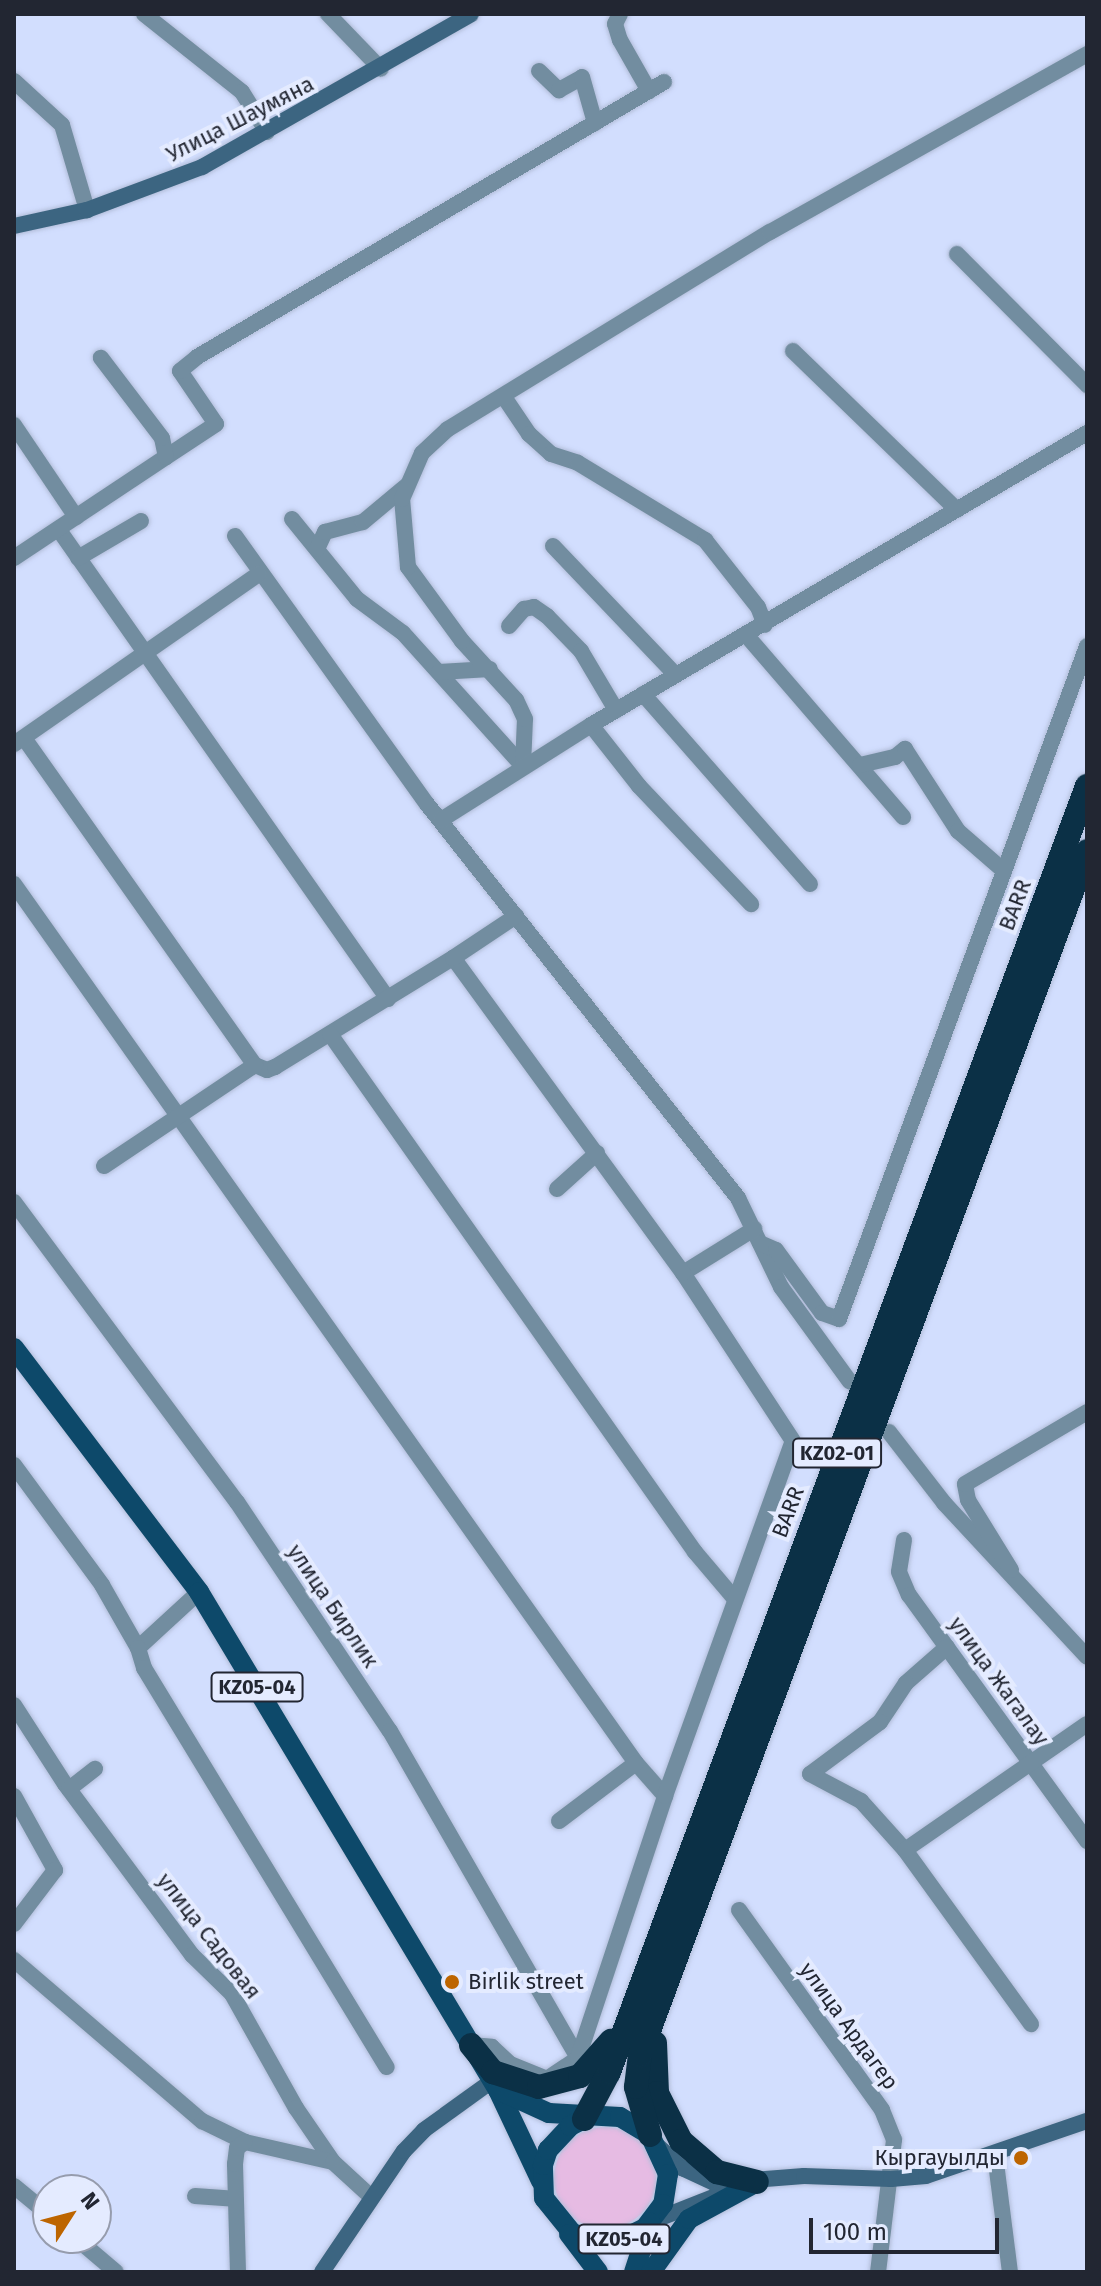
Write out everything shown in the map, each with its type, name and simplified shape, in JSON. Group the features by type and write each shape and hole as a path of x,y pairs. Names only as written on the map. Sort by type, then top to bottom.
{"highway":[{"name":"BARR","path":"584,2119 609,2072 624,2023 1087,786"},
{"name":"KZ02-01","path":"654,2140 638,2101 637,2065 1087,851"},
{"path":"662,1998 653,2074 671,2127 707,2166 757,2182"},
{"path":"471,2045 506,2080 550,2087 593,2065 624,2023"}],"main road":[{"name":"KZ05-04","path":"14,1348 199,1592 499,2093 541,2181 544,2198 598,2272"},
{"path":"499,2093 541,2111 584,2119 620,2117 654,2140"},
{"path":"541,2181 553,2143 584,2119"},
{"name":"KZ05-04","path":"634,2272 650,2223 667,2190 654,2140"},
{"path":"651,2272 689,2219 757,2182"},
{"name":"KZ05-04","path":"561,2225 603,2242 632,2236 650,2223"}],"street":[{"path":"144,14 242,92 267,132"},
{"path":"328,14 381,69"},
{"name":"Улица Шаумяна","path":"14,226 87,210 202,167 381,69 471,14"},
{"path":"14,558 216,424 180,371 197,357 657,87 620,40 615,24 620,14"},
{"path":"521,764 525,719 506,685 408,567 401,528 406,486 422,453 448,429 770,232 1087,54"},
{"path":"539,71 559,90 582,77 595,123"},
{"path":"14,81 62,125 87,210"},
{"path":"957,254 1087,385"},
{"path":"793,351 957,510"},
{"path":"101,358 162,438 166,457"},
{"path":"504,397 529,434 551,454 578,463 705,540 758,607 765,625"},
{"path":"14,425 76,517"},
{"path":"441,820 521,764 747,636 1087,433"},
{"path":"317,549 325,532 363,522 406,486"},
{"path":"292,519 357,599 403,633 521,764"},
{"path":"78,558 141,521"},
{"path":"59,530 143,655 388,999"},
{"path":"235,536 259,574 441,820 690,1134 757,1236 781,1287 850,1382"},
{"path":"553,546 676,675"},
{"path":"259,574 19,741 255,1065 267,1070 388,999 516,916"},
{"path":"509,626 524,609 534,607 547,616 581,651 616,710"},
{"path":"747,636 903,817"},
{"path":"757,1236 776,1250 822,1313 839,1319 1087,646"},
{"path":"439,672 490,669"},
{"path":"643,694 810,884"},
{"path":"591,725 639,786 751,904"},
{"path":"860,765 895,757 905,749 958,831 1004,871"},
{"path":"14,884 636,1763 665,1796"},
{"path":"453,958 683,1273 793,1441 665,1796 578,2058 547,2079 510,2064 492,2047 471,2045"},
{"path":"330,1034 695,1552 734,1598"},
{"path":"104,1166 255,1065"},
{"path":"557,1189 597,1153"},
{"name":"улица Бирлик","path":"14,1202 237,1502 382,1718 450,1827 578,2058"},
{"path":"683,1273 757,1236"},
{"path":"1011,1575 1010,1564 968,1500 965,1484 1087,1412"},
{"path":"889,1432 944,1503 1087,1657"},
{"path":"14,1465 102,1585 138,1648 144,1668 387,2067"},
{"name":"улица Жагалау","path":"904,1540 899,1572 947,1647 1087,1841"},
{"path":"138,1648 199,1592"},
{"path":"947,1647 906,1683 880,1722 810,1774 861,1801 905,1850 1031,2024"},
{"name":"улица Садовая","path":"14,1705 69,1789 192,1955 232,1994 296,2108 333,2162 369,2195"},
{"path":"905,1850 1087,1724"},
{"path":"559,1821 636,1763"},
{"path":"69,1789 95,1769"},
{"path":"14,1796 55,1870 14,1924"},
{"name":"улица Ардагер","path":"739,1910 882,2110 894,2140 878,2272"},
{"path":"14,1960 202,2121 245,2142 333,2162"},
{"path":"322,2272 369,2195 424,2130 499,2093"},
{"path":"650,2223 676,2207 757,2182 804,2176 891,2179 926,2176 995,2155 1087,2121"},
{"path":"654,2140 703,2179 757,2182"},
{"path":"238,2272 234,2199 237,2148 245,2142"},
{"path":"995,2155 1010,2272"},
{"path":"14,2186 32,2201"},
{"path":"195,2196 234,2199"},
{"path":"95,2254 116,2272"}],"shaded area":[{"path":"605,2127 625,2131 641,2142 652,2158 656,2178 652,2198 641,2214 625,2225 605,2229 585,2225 569,2214 558,2198 554,2178 558,2158 569,2142 585,2131"}],"place":[{"name":"Birlik street","path":"452,1982"},
{"name":"Кыргауылды","path":"1021,2158"}]}
